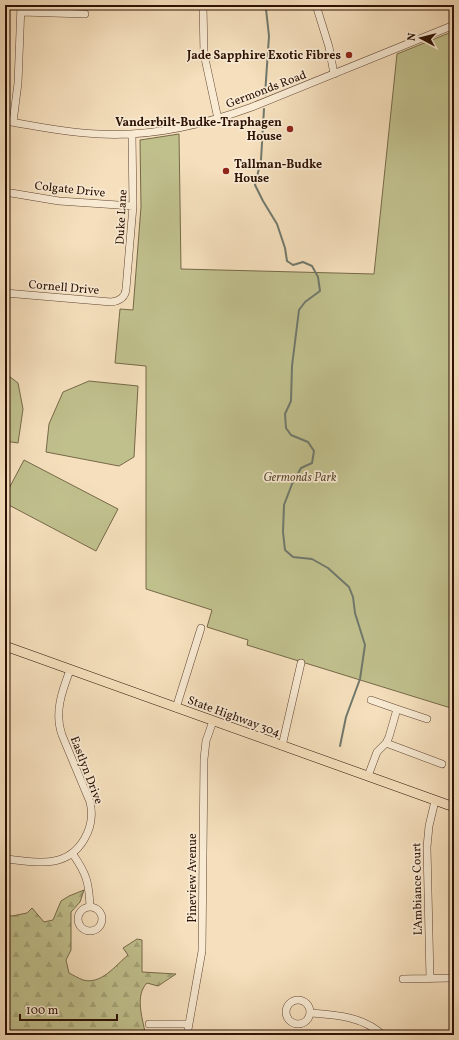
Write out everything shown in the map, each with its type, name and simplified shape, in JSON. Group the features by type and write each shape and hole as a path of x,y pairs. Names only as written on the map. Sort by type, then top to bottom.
{"main road":[{"name":"State Highway 304","path":"5,646 454,807"}],"street":[{"path":"203,5 203,48 218,119"},
{"path":"316,5 329,47 334,74"},
{"path":"13,122 18,83 21,9 86,14"},
{"name":"Germonds Road","path":"5,121 83,133 106,134 132,134 182,127 218,119 252,108 454,25"},
{"name":"Duke Lane","path":"121,298 125,295 126,289 133,206 132,134"},
{"name":"Colgate Drive","path":"5,192 59,201 133,206"},
{"name":"Cornell Drive","path":"5,293 111,302 121,298"},
{"path":"176,708 201,628"},
{"path":"282,746 301,663"},
{"name":"Eastlyn Drive","path":"5,859 52,861 61,859 72,853 82,843 88,834 92,813 88,796 58,723 60,703 70,670"},
{"path":"371,700 427,719"},
{"path":"368,776 377,752 386,743 397,709"},
{"name":"Pineview Avenue","path":"187,1035 202,958 204,759 206,742 213,721"},
{"path":"386,743 442,764"},
{"name":"L'Ambiance Court","path":"430,978 428,836 430,817 435,801"},
{"path":"72,853 82,867 86,876 90,907"},
{"path":"403,979 450,978"},
{"path":"310,1013 355,1018 371,1026 383,1035"},
{"path":"149,1024 189,1024"}],"green space":[{"name":"Germonds Park","path":"454,31 454,709 247,645 248,640 207,627 212,610 146,589 146,366 115,363 120,309 133,310 141,207 140,140 179,134 181,269 374,274 397,54"},
{"path":"5,373 18,383 23,409 18,443 5,441"},
{"path":"89,381 138,386 134,457 119,466 46,452 49,424 63,392"},
{"path":"24,460 118,509 96,551 5,503 5,496"},
{"path":"84,890 80,902 71,912 71,950 66,960 69,973 83,980 96,980 107,974 128,955 123,948 137,939 142,940 142,972 176,974 158,986 147,983 143,988 140,1006 145,1032 173,1032 173,1035 5,1035 5,915 12,916 27,913 32,908 44,922 53,920 61,901"}],"waterway":[{"path":"265,95 269,36 266,9 267,5"},
{"path":"264,109 261,160 255,185 277,224 285,248 287,261 293,265 303,262 312,266 318,277 320,291 305,302 299,310 292,366 291,401 285,414 286,428 291,435 308,442 314,451 312,463 301,468 292,484 284,505 283,532 285,550 293,557 312,559 328,568 349,587 365,645 360,679 346,717 340,746"}],"place":[{"name":"Jade Sapphire Exotic Fibres","path":"349,55"},
{"name":"Vanderbilt-Budke-Traphagen House","path":"290,129"},
{"name":"Tallman-Budke House","path":"226,171"}]}
